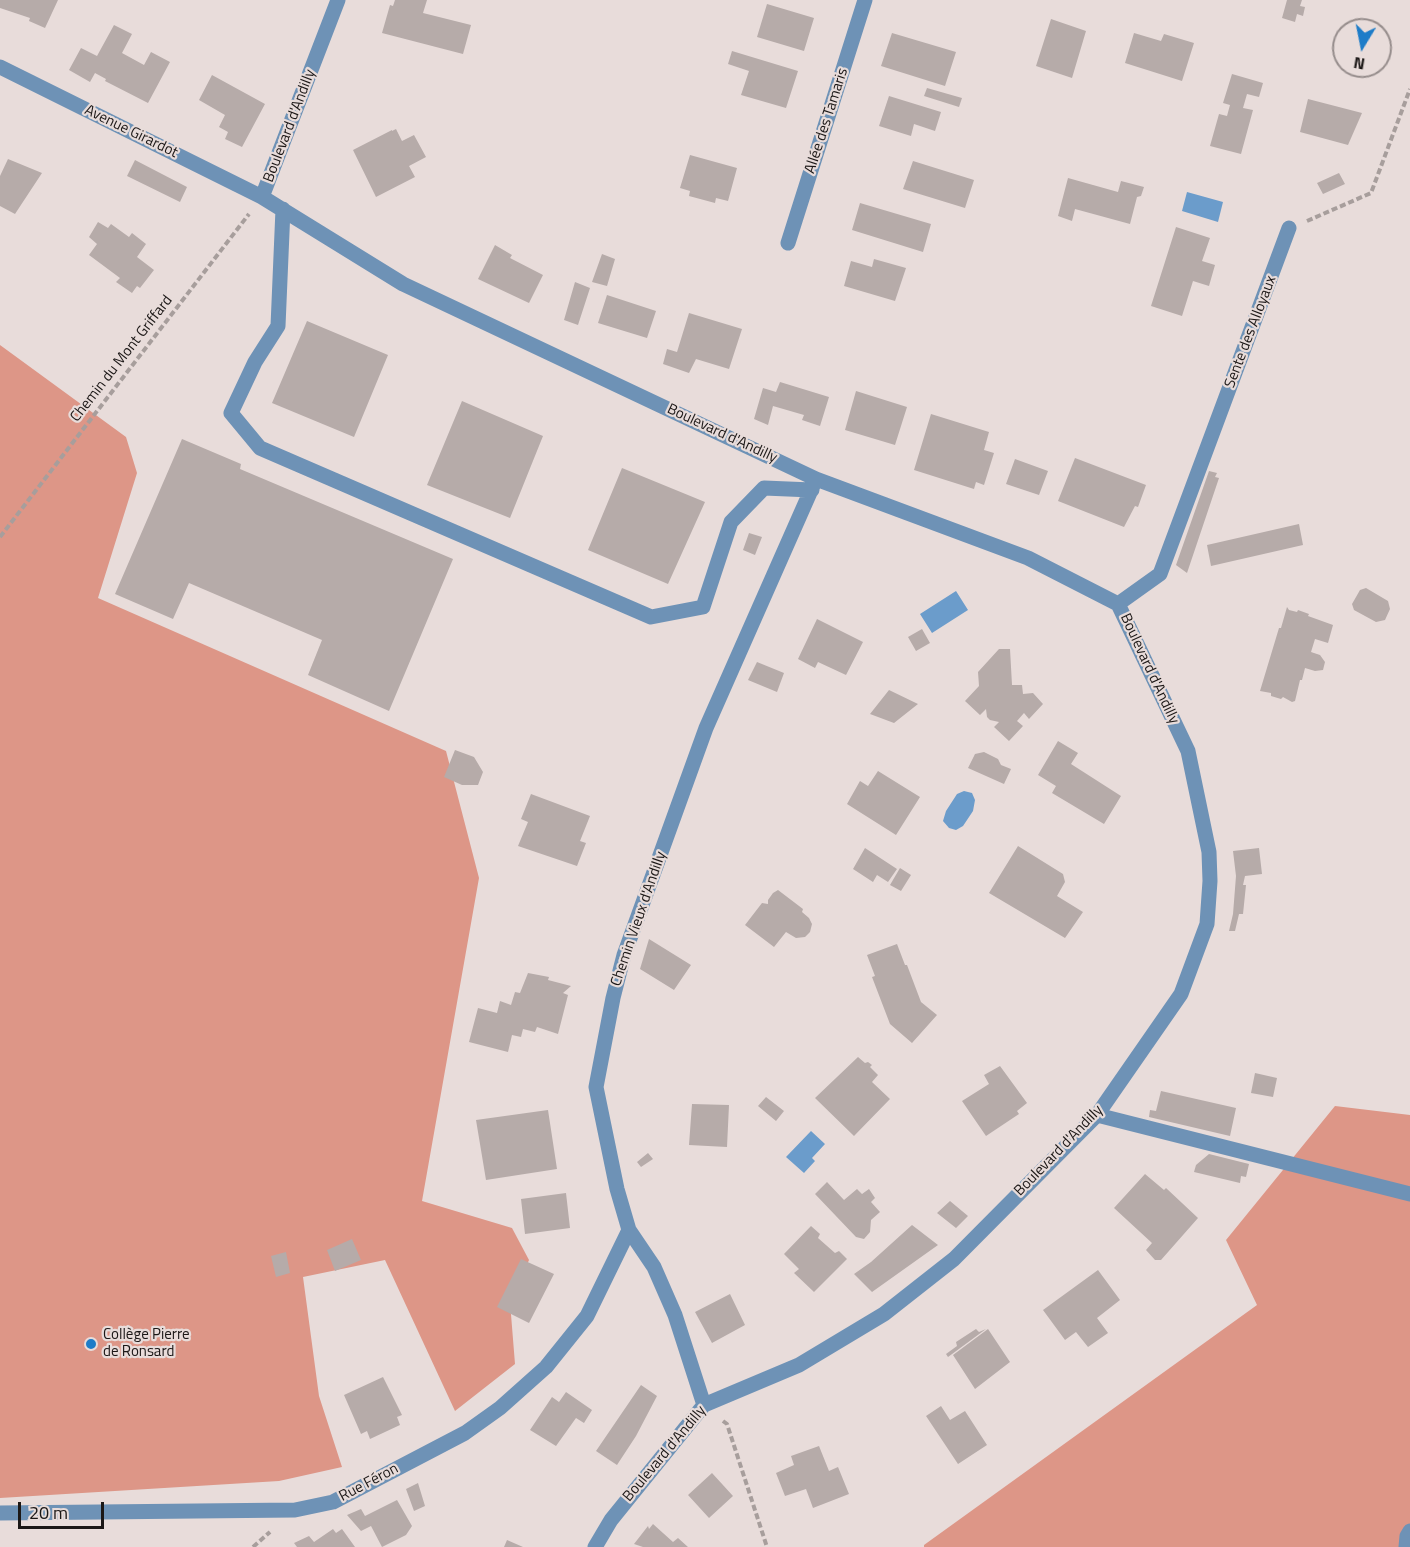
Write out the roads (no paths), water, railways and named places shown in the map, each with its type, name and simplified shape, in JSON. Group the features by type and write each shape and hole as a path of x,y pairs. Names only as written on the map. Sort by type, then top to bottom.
{"street":[{"name":"Boulevard d'Andilly","path":"338,0 262,196 403,284 814,484 1028,558 1118,604 1188,751 1207,837 1210,881 1207,924 1181,994 1097,1115 954,1259 884,1314 799,1365 704,1405 610,1520 595,1547"},
{"name":"Allée des Tamaris","path":"788,243 865,0"},
{"name":"Avenue Girardot","path":"0,67 262,196"},
{"path":"282,209 278,326 255,362 231,413 260,447 651,617 703,607 731,522 764,488 814,484"},
{"name":"Sente des Alloyaux","path":"1118,604 1160,574 1289,228"},
{"name":"Chemin Vieux d'Andilly","path":"704,1405 675,1315 654,1267 629,1230 617,1189 596,1086 624,954 706,728 814,484"},
{"path":"1097,1115 1410,1194"},
{"name":"Rue Féron","path":"0,1513 295,1509 333,1502 465,1433 500,1408 546,1367 587,1316 629,1230"},
{"path":"1406,1547 1410,1531"}],"water":[{"path":"1187,192 1223,202 1218,222 1182,211"},
{"path":"956,591 968,610 932,633 920,614"},
{"path":"964,791 972,793 975,800 973,811 963,826 956,830 949,828 943,821 946,811 957,794"},
{"path":"811,1131 825,1144 812,1158 815,1161 804,1173 786,1157"}],"place":[{"name":"Collège Pierre de Ronsard","path":"91,1344"}]}
